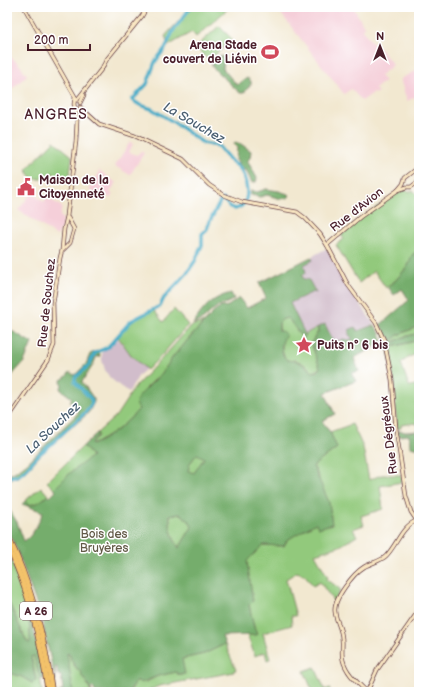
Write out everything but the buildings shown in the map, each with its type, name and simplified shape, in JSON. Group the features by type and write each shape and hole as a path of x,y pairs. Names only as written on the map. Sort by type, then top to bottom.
{"highway":[{"name":"A 26","path":"7,534 24,572 38,617 47,658 52,692"},
{"name":"A 26","path":"7,544 20,575 33,616 42,654 48,692"}],"main road":[{"path":"24,7 77,105"},
{"path":"70,224 65,225 76,134 77,105 86,90 142,16 147,7"},
{"name":"Rue Dégréaux","path":"77,105 99,124 135,136 180,157 187,162 209,185 228,197 246,203 299,214 313,226 327,245 344,279 379,328 385,342 392,380 396,429 406,496 411,512 418,522"},
{"name":"Rue d'Avion","path":"398,190 405,178 419,167"},
{"name":"Rue d'Avion","path":"327,245 360,217 398,190 411,187 419,181"},
{"path":"403,183 407,187"},
{"path":"63,243 68,245 71,242 74,229 67,216"},
{"name":"Rue de Souchez","path":"7,423 53,349 54,340 52,311 65,225"},
{"name":"Rue de Souchez","path":"62,250 68,245"},
{"name":"Rue de Souchez","path":"7,420 22,398"},
{"path":"418,522 412,523 401,534 387,555 364,567 353,578 336,604 335,612 342,637 342,656 345,666 367,692 377,670 419,610"}],"shaded area":[{"path":"283,7 353,7 364,26 363,30 375,47 379,47 393,65 380,76 385,81 375,89 378,92 375,94 373,93 362,101 351,89 344,94 278,10"},
{"path":"7,50 11,54 10,56 18,63 27,75 7,94"},
{"path":"419,69 419,95 407,101 400,79"},
{"path":"130,142 133,144 129,152 137,155 141,151 144,153 130,175 115,166"},
{"path":"99,170 116,183 110,192 113,195 111,199 105,194 102,198 89,190 98,175"},
{"path":"32,193 44,202 47,197 62,207 60,216 63,219 61,229 57,236 18,210"},
{"path":"327,248 347,286 374,324 358,331 353,339 343,339 335,343 325,324 305,334 290,303 313,292 315,293 303,279 304,265 313,260 311,257"},
{"path":"118,339 146,369 139,375 129,392 110,378 105,370 102,360 102,352"}],"green space":[{"path":"184,7 230,7 196,37 192,32 168,46 165,36 188,11"},
{"path":"219,26 232,39 209,61 196,47"},
{"path":"221,56 224,58 223,69 237,85 247,78 251,81 251,84 244,93 240,93 212,67 212,61"},
{"path":"54,141 72,156 69,183 64,182 53,173 42,179 33,179 27,171 27,169"},
{"path":"235,142 251,151 248,162 257,178 256,182 252,183 246,170 243,170 236,160 237,147 234,145"},
{"path":"266,189 279,191 290,196 281,199 267,195 260,197 251,195 251,190 257,192"},
{"path":"403,189 414,191 419,196 419,250 412,255 408,266 396,280 386,288 374,271 359,283 336,245 344,239 341,235 365,215"},
{"path":"419,250 419,326 398,335 387,345 382,327 379,326 409,300 402,289 394,295 388,287 408,266 412,255"},
{"name":"Bois des Bruyères","path":"311,257 313,260 304,265 306,273 302,276 304,279 309,280 316,293 313,292 290,303 305,334 305,337 303,339 288,318 283,319 279,323 279,331 282,331 286,335 282,346 282,352 285,358 291,361 299,362 313,372 320,368 311,343 318,332 318,327 325,324 335,343 343,339 353,339 349,335 349,330 355,327 358,331 375,326 381,336 382,343 354,358 359,371 351,373 356,381 325,393 335,414 322,421 330,432 337,448 313,466 329,502 332,524 318,528 316,523 287,540 284,546 263,545 247,561 253,601 249,605 257,635 222,636 225,644 204,654 182,659 185,674 177,674 176,672 158,676 141,683 135,681 134,686 127,692 95,692 93,687 91,692 89,686 81,675 82,673 67,653 73,692 59,692 63,690 61,676 58,675 57,667 55,667 56,681 41,617 17,550 7,530 7,506 17,522 24,541 33,532 43,512 22,504 25,501 29,505 35,504 40,502 48,495 50,497 56,491 54,489 71,472 92,456 83,446 97,433 98,435 91,443 92,445 117,430 129,420 139,409 136,404 138,397 162,373 175,354 213,313 221,307 228,306 239,298 247,308 266,298 259,283","holes":["197,454 204,458 194,473 188,471 190,463","181,514 190,522 192,527 179,548 174,540 170,524 170,515"]},
{"path":"231,293 234,299 217,307 204,318 193,324 209,304 224,295"},
{"path":"174,309 188,325 147,370 131,355 118,337 129,324 154,310 163,322"},
{"path":"288,318 303,338 305,337 305,334 318,327 318,332 311,343 320,368 313,372 300,362 295,360 289,361 284,357 279,323 283,319"},
{"path":"204,322 175,354 162,373 147,387 139,409 135,414 115,432 94,444 91,444 98,436 97,433 116,416 135,387 191,326"},
{"path":"419,326 419,333 393,342 392,347 419,340 419,353 409,357 401,363 409,386 419,384 419,424 401,425 401,428 397,429 394,382 387,345 398,335"},
{"path":"7,328 32,343 24,362 7,381"},
{"path":"419,333 419,340 392,347 391,344 401,338"},
{"path":"99,350 100,356 96,357 92,367 82,382 94,399 89,412 43,452 26,471 16,478 12,478 7,481 7,476 26,464 78,413 73,402 70,401 72,398 60,389 62,386 61,380 70,372 74,375 76,374 86,364 90,354"},
{"path":"352,424 363,447 369,480 381,475 401,475 402,482 380,486 383,509 361,516 364,525 353,529 357,536 340,546 315,554 328,577 327,579 341,590 334,602 320,582 313,586 305,575 297,572 286,579 296,616 291,616 292,625 263,633 270,659 267,660 265,652 255,656 247,635 257,634 251,617 246,561 263,545 284,546 287,540 316,522 319,477 313,466 337,448 330,432"},
{"path":"398,431 419,431 419,449 410,447 409,435 398,436"},
{"path":"83,446 93,456 54,489 47,482"},
{"path":"197,454 204,458 194,474 188,471 190,463"},
{"path":"41,487 48,495 40,502 29,505 25,501"},
{"path":"181,514 190,522 192,527 179,548 174,540 170,524 170,515"},
{"path":"7,549 30,611 28,612 31,643 27,642 9,603 7,610 7,562 10,564 7,556"},
{"path":"9,603 27,642 30,643 28,611 30,611 44,679 40,679 34,656 31,657 36,680 32,683 22,677 7,672 7,610"},
{"path":"225,644 236,670 233,671 234,672 159,686 146,692 127,692 132,689 135,681 146,682 158,676 176,672 177,674 184,674 181,659 204,654"},
{"path":"66,653 70,655 74,665 82,673 91,692 73,692"},
{"path":"34,656 40,676 42,692 7,692 7,672 22,677 32,683 36,678 31,657"},
{"path":"315,667 325,690 329,688 331,692 313,692 304,671"}],"waterway":[{"name":"La Souchez","path":"7,478 18,476 26,470 40,454 89,408 92,403 91,399 75,382 75,378 89,365 95,353 108,347 131,321 160,306 164,298 187,273 195,261 202,245 202,234 207,229 221,200 223,199 230,207 235,209 245,202 247,190 244,176 237,165 229,159 218,146 203,143 152,109 140,105 132,100 147,84 155,62 166,47 173,31 191,7"}],"place":[{"name":"Arena Stade couvert de Liévin","path":"270,52"},
{"name":"Maison de la Citoyenneté","path":"26,187"},
{"name":"Puits n° 6 bis","path":"304,345"}],"district":[{"name":"ANGRES","path":"56,114"}]}
